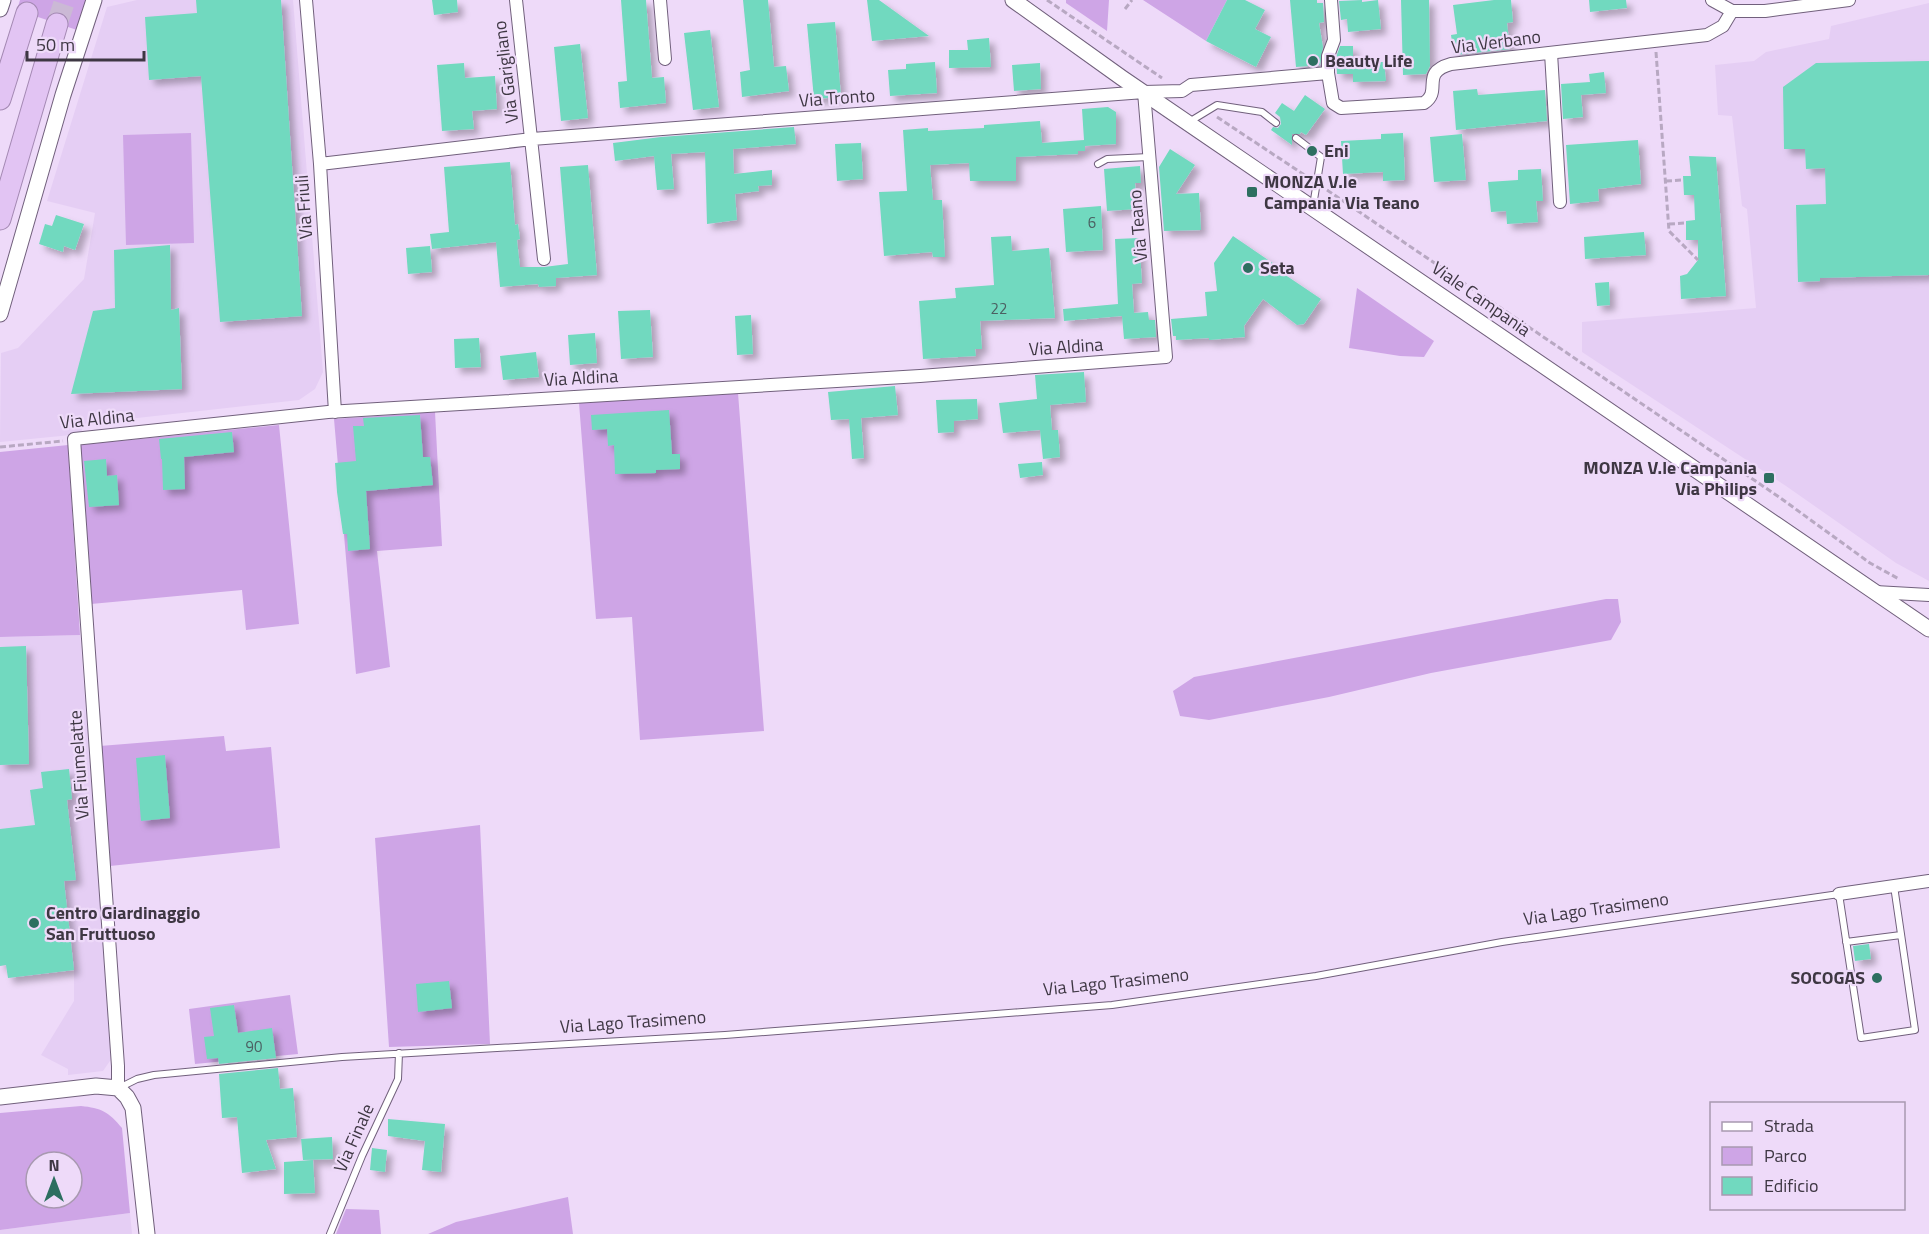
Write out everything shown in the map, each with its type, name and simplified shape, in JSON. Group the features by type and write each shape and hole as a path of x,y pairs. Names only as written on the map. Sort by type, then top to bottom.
{"highway":[{"path":"0,99 27,13"},
{"path":"0,219 57,24"}],"street":[{"path":"0,9 3,0"},
{"path":"0,314 63,95 94,0"},
{"name":"Via Friuli","path":"306,0 320,164 335,412"},
{"name":"Via Garigliano","path":"516,0 532,139"},
{"path":"660,0 666,59"},
{"name":"Viale Campania","path":"1013,0 1144,93 1929,629"},
{"path":"1144,93 1182,92 1191,85 1328,73 1328,56 1334,39 1331,0"},
{"path":"1712,0 1732,11 1765,11 1849,0"},
{"name":"Via Verbano","path":"1328,73 1333,103 1341,108 1424,103 1431,96 1435,72 1451,64 1707,35 1723,26 1732,11"},
{"path":"1551,53 1560,202"},
{"name":"Via Tronto","path":"320,164 532,139 1144,93"},
{"name":"Via Teano","path":"1144,93 1166,357"},
{"path":"532,139 544,259"},
{"name":"Via Aldina","path":"74,440 335,412 920,376 1166,357"},
{"name":"Via Fiumelatte","path":"74,440 118,1088"},
{"path":"1875,592 1928,595"},
{"name":"Via Lago Trasimeno","path":"1839,894 1929,881"},
{"path":"0,1097 96,1086 118,1088 133,1108 147,1234"}],"lane":[{"path":"1189,122 1217,105 1262,112 1276,123"},
{"path":"1296,138 1322,157 1313,207"},
{"path":"1098,164 1107,159 1150,157"},
{"path":"1839,894 1861,1038 1915,1030 1894,886"},
{"name":"Via Lago Trasimeno","path":"118,1088 137,1079 300,1060 725,1035 1112,1005 1316,976 1502,942 1839,894"},
{"path":"1846,942 1901,935"},
{"name":"Via Finale","path":"330,1234 353,1177 398,1079 399,1053"}],"path":[{"path":"1047,0 1182,92"},
{"path":"1125,9 1132,0"},
{"path":"1657,68 1669,231 1698,260"},
{"path":"1208,111 1318,183 1779,497 1870,562 1928,595"},
{"path":"1666,181 1683,180"},
{"path":"1669,224 1686,223"},
{"name":"Via Aldina","path":"0,447 74,440"}],"shaded area":[{"path":"137,0 293,0 323,372 315,389 299,400 83,424 81,434 0,442 1,353 18,348 84,279 95,213 47,201 107,7"},
{"path":"1929,3 1929,581 1896,563 1786,486 1582,352 1582,322 1756,308 1747,209 1742,206 1732,116 1718,115 1715,65 1754,61 1766,52 1829,39 1831,26"},
{"path":"80,635 112,1058 103,1071 68,1075 68,1069 41,1055 74,1001 74,970 8,978 7,965 0,966 0,637"},
{"path":"130,1213 132,1234 0,1234 0,1230"}],"green space":[{"path":"20,0 88,0 77,30 17,10"},
{"path":"1066,0 1109,0 1107,31 1066,3"},
{"path":"1143,0 1227,0 1206,41"},
{"path":"191,133 194,243 126,245 123,135"},
{"path":"1357,288 1434,341 1424,357 1400,356 1349,348"},
{"path":"738,393 764,731 640,740 632,617 596,619 579,403"},
{"path":"435,412 442,546 377,551 390,667 356,674 334,419"},
{"path":"279,425 299,624 246,630 242,590 91,604 79,445"},
{"path":"68,445 80,635 0,637 0,452"},
{"path":"1606,599 1618,599 1621,622 1611,640 1431,673 1329,697 1209,720 1180,716 1173,691 1194,677"},
{"path":"224,736 226,751 271,747 280,848 110,866 100,746"},
{"path":"480,825 490,1044 389,1047 375,838"},
{"path":"290,995 298,1054 195,1064 189,1009"},
{"path":"81,1106 94,1108 113,1118 122,1128 130,1213 0,1230 0,1113"},
{"path":"568,1197 573,1234 428,1234 456,1222"},
{"path":"346,1209 379,1210 381,1234 336,1234"}],"building":[{"path":"196,0 281,0 302,316 220,322 201,76 149,80 145,17 197,13"},
{"path":"432,0 457,0 458,12 434,15"},
{"path":"621,0 646,0 652,78 664,77 666,103 620,108 618,82 627,81"},
{"path":"743,0 768,0 774,67 786,66 789,91 742,97 740,72 750,70"},
{"path":"867,0 879,0 929,36 872,41"},
{"path":"1227,0 1245,0 1265,10 1255,29 1271,37 1256,67 1206,41"},
{"path":"1290,0 1317,0 1317,3 1323,3 1324,22 1319,23 1323,47 1320,65 1296,67"},
{"path":"1362,0 1362,2 1378,0 1381,29 1348,32 1347,19 1341,20 1339,1"},
{"path":"1401,0 1429,0 1430,66 1426,74 1403,75"},
{"path":"1511,0 1513,22 1507,23 1510,49 1454,55 1451,35 1457,34 1453,5"},
{"path":"1589,0 1626,0 1627,8 1590,12"},
{"path":"835,22 841,97 814,99 807,24"},
{"path":"710,30 719,107 693,110 684,33"},
{"path":"989,38 991,67 949,68 949,50 968,50 967,40"},
{"path":"580,44 588,118 561,121 554,47"},
{"path":"1340,46 1353,46 1353,74 1337,74 1336,57"},
{"path":"1929,61 1929,275 1820,278 1820,281 1798,282 1796,205 1826,204 1825,168 1806,169 1805,149 1784,149 1783,87 1816,63"},
{"path":"935,62 937,93 890,96 888,70 906,69 906,64"},
{"path":"1353,62 1384,62 1386,81 1353,82"},
{"path":"464,63 465,78 495,76 497,109 472,111 474,129 442,131 437,65"},
{"path":"1040,63 1041,89 1014,91 1012,65"},
{"path":"1604,72 1606,93 1581,95 1583,117 1563,119 1561,84 1590,82 1589,74"},
{"path":"1477,89 1478,95 1545,90 1547,121 1456,130 1453,91"},
{"path":"1305,95 1325,109 1306,135 1301,132 1292,134 1292,145 1271,130 1273,127 1278,128 1281,124 1280,117 1275,113 1282,103 1294,111"},
{"path":"1108,107 1116,112 1116,144 1085,146 1085,151 1078,151 1078,154 1016,157 1016,181 970,181 969,163 930,165 933,200 942,200 945,257 933,257 932,252 884,256 879,192 907,191 903,130 984,128 984,125 1040,121 1042,143 1084,140 1082,109"},
{"path":"794,127 796,144 733,149 734,174 772,170 772,185 758,186 759,191 735,194 737,220 707,224 705,152 671,154 674,189 657,190 654,156 615,161 613,143"},
{"path":"1403,133 1405,180 1383,181 1383,172 1343,174 1341,141 1381,139 1381,134"},
{"path":"1462,134 1466,180 1434,182 1430,137"},
{"path":"1638,140 1641,184 1598,189 1599,201 1570,204 1566,145"},
{"path":"861,143 863,179 837,181 835,144"},
{"path":"1170,149 1195,165 1176,194 1199,193 1201,230 1164,231 1159,167"},
{"path":"1689,156 1716,157 1726,296 1681,299 1680,276 1687,274 1698,260 1698,240 1686,240 1686,221 1695,220 1694,195 1684,195 1683,176 1691,176"},
{"path":"510,162 515,225 518,224 520,239 517,240 520,267 568,264 560,167 588,165 597,275 556,278 556,286 539,287 538,284 500,287 496,242 432,249 430,234 449,232 444,167"},
{"path":"1140,166 1141,183 1135,183 1137,209 1107,211 1104,169"},
{"path":"1541,169 1543,201 1536,201 1538,222 1507,224 1506,211 1491,212 1488,182 1518,180 1518,170"},
{"path":"1101,206 1103,250 1066,252 1063,209"},
{"path":"56,215 84,224 75,250 64,246 63,252 39,244 45,224 52,226"},
{"path":"1644,232 1646,255 1585,259 1584,237"},
{"path":"1011,236 1012,251 1049,248 1055,318 980,321 982,349 975,349 976,356 923,359 919,301 956,298 955,288 994,285 991,237"},
{"path":"1233,236 1321,299 1304,324 1297,325 1263,299 1244,326 1245,337 1176,340 1176,336 1173,336 1171,319 1207,316 1205,292 1217,291 1214,263"},
{"path":"1139,238 1142,283 1132,284 1134,313 1148,312 1149,320 1155,320 1156,337 1124,339 1122,316 1064,321 1063,309 1118,304 1115,239"},
{"path":"170,245 171,310 179,308 182,389 71,394 93,311 115,308 114,250"},
{"path":"430,246 432,272 408,274 406,248"},
{"path":"1609,282 1610,305 1597,306 1595,283"},
{"path":"650,310 653,357 621,359 618,311"},
{"path":"751,315 753,354 737,355 735,316"},
{"path":"595,333 597,363 570,365 568,335"},
{"path":"479,338 481,367 455,368 454,339"},
{"path":"536,352 539,377 503,380 500,356"},
{"path":"1084,372 1086,402 1050,405 1052,430 1058,430 1060,457 1043,459 1040,430 1003,433 999,403 1037,399 1035,375"},
{"path":"895,386 898,415 861,418 864,458 852,459 849,419 831,420 828,392"},
{"path":"977,399 978,419 954,421 954,432 938,433 936,400"},
{"path":"669,410 672,454 680,454 680,469 656,470 656,473 615,474 614,445 608,446 607,429 592,430 591,415"},
{"path":"420,415 423,457 430,457 433,485 366,491 370,549 348,551 347,534 343,534 335,463 356,461 353,426 364,426 363,418"},
{"path":"232,432 234,452 184,457 185,489 163,490 159,439"},
{"path":"106,459 107,476 117,475 119,505 89,507 84,461"},
{"path":"1042,462 1043,475 1020,478 1018,464"},
{"path":"26,646 29,764 0,765 0,647"},
{"path":"165,755 170,818 141,821 136,758"},
{"name":"Centro Giardinaggio San Fruttuoso","path":"69,769 72,799 67,800 76,880 64,881 74,970 8,978 6,965 0,966 0,829 35,825 30,790 43,788 41,772"},
{"path":"1869,944 1871,959 1855,961 1853,946"},
{"path":"449,981 452,1008 418,1012 416,984"},
{"path":"234,1005 238,1033 272,1028 276,1058 219,1064 218,1058 207,1059 204,1037 214,1036 210,1008"},
{"path":"278,1068 280,1089 293,1088 297,1137 266,1140 276,1169 242,1173 237,1117 222,1118 219,1074"},
{"path":"388,1119 445,1124 441,1172 422,1170 425,1141 388,1136"},
{"path":"332,1137 333,1159 303,1160 301,1139"},
{"path":"372,1148 387,1150 385,1172 370,1170"},
{"path":"313,1160 315,1193 284,1194 284,1162"}],"tunnel":[{"path":"57,24 65,0"}],"place":[{"name":"Beauty Life","path":"1313,61"},
{"name":"Eni","path":"1312,151"},
{"name":"MONZA V.le Campania Via Teano","path":"1252,192"},
{"name":"Seta","path":"1248,268"},
{"name":"MONZA V.le Campania Via Philips","path":"1769,478"},
{"name":"Centro Giardinaggio San Fruttuoso","path":"34,923"},
{"name":"SOCOGAS","path":"1877,978"}]}
